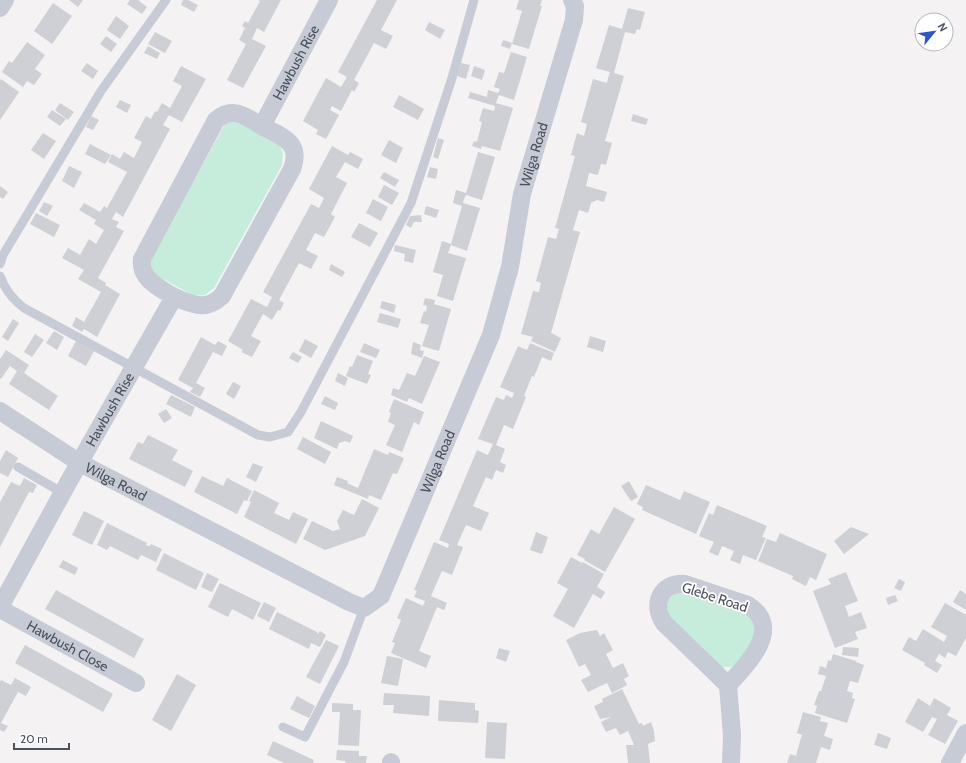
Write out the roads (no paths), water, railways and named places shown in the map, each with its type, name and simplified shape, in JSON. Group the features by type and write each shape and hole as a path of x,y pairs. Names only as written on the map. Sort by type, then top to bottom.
{"street":[{"path":"0,8 5,0"},
{"name":"Hawbush Rise","path":"262,126 329,0"},
{"name":"Wilga Road","path":"0,411 80,463 342,598 364,608 381,596 491,335 510,267 522,194 574,20 575,6 572,0"},
{"path":"228,112 242,115 262,126 287,140 292,145 295,152 295,160 292,169 222,296 210,305 201,306 174,297 148,280 141,265 142,259 216,120 228,112"},
{"name":"Hawbush Rise","path":"0,608 63,492 174,297"},
{"name":"Glebe Road","path":"685,584 741,603 754,610 760,617 764,635 761,644 743,669 728,685 664,623 658,609 659,601 661,594 669,586 685,584"},
{"name":"Hawbush Close","path":"0,608 136,683"},
{"path":"728,685 732,735 731,763"},
{"path":"950,763 966,733"}],"lane":[{"path":"0,264 4,254 101,92 166,0"},
{"path":"0,276 7,292 14,301 24,308 258,436 270,437 288,432 301,412 411,203 452,78 474,0"},
{"path":"18,467 63,492"},
{"path":"283,727 305,737 344,662 364,608"}]}
